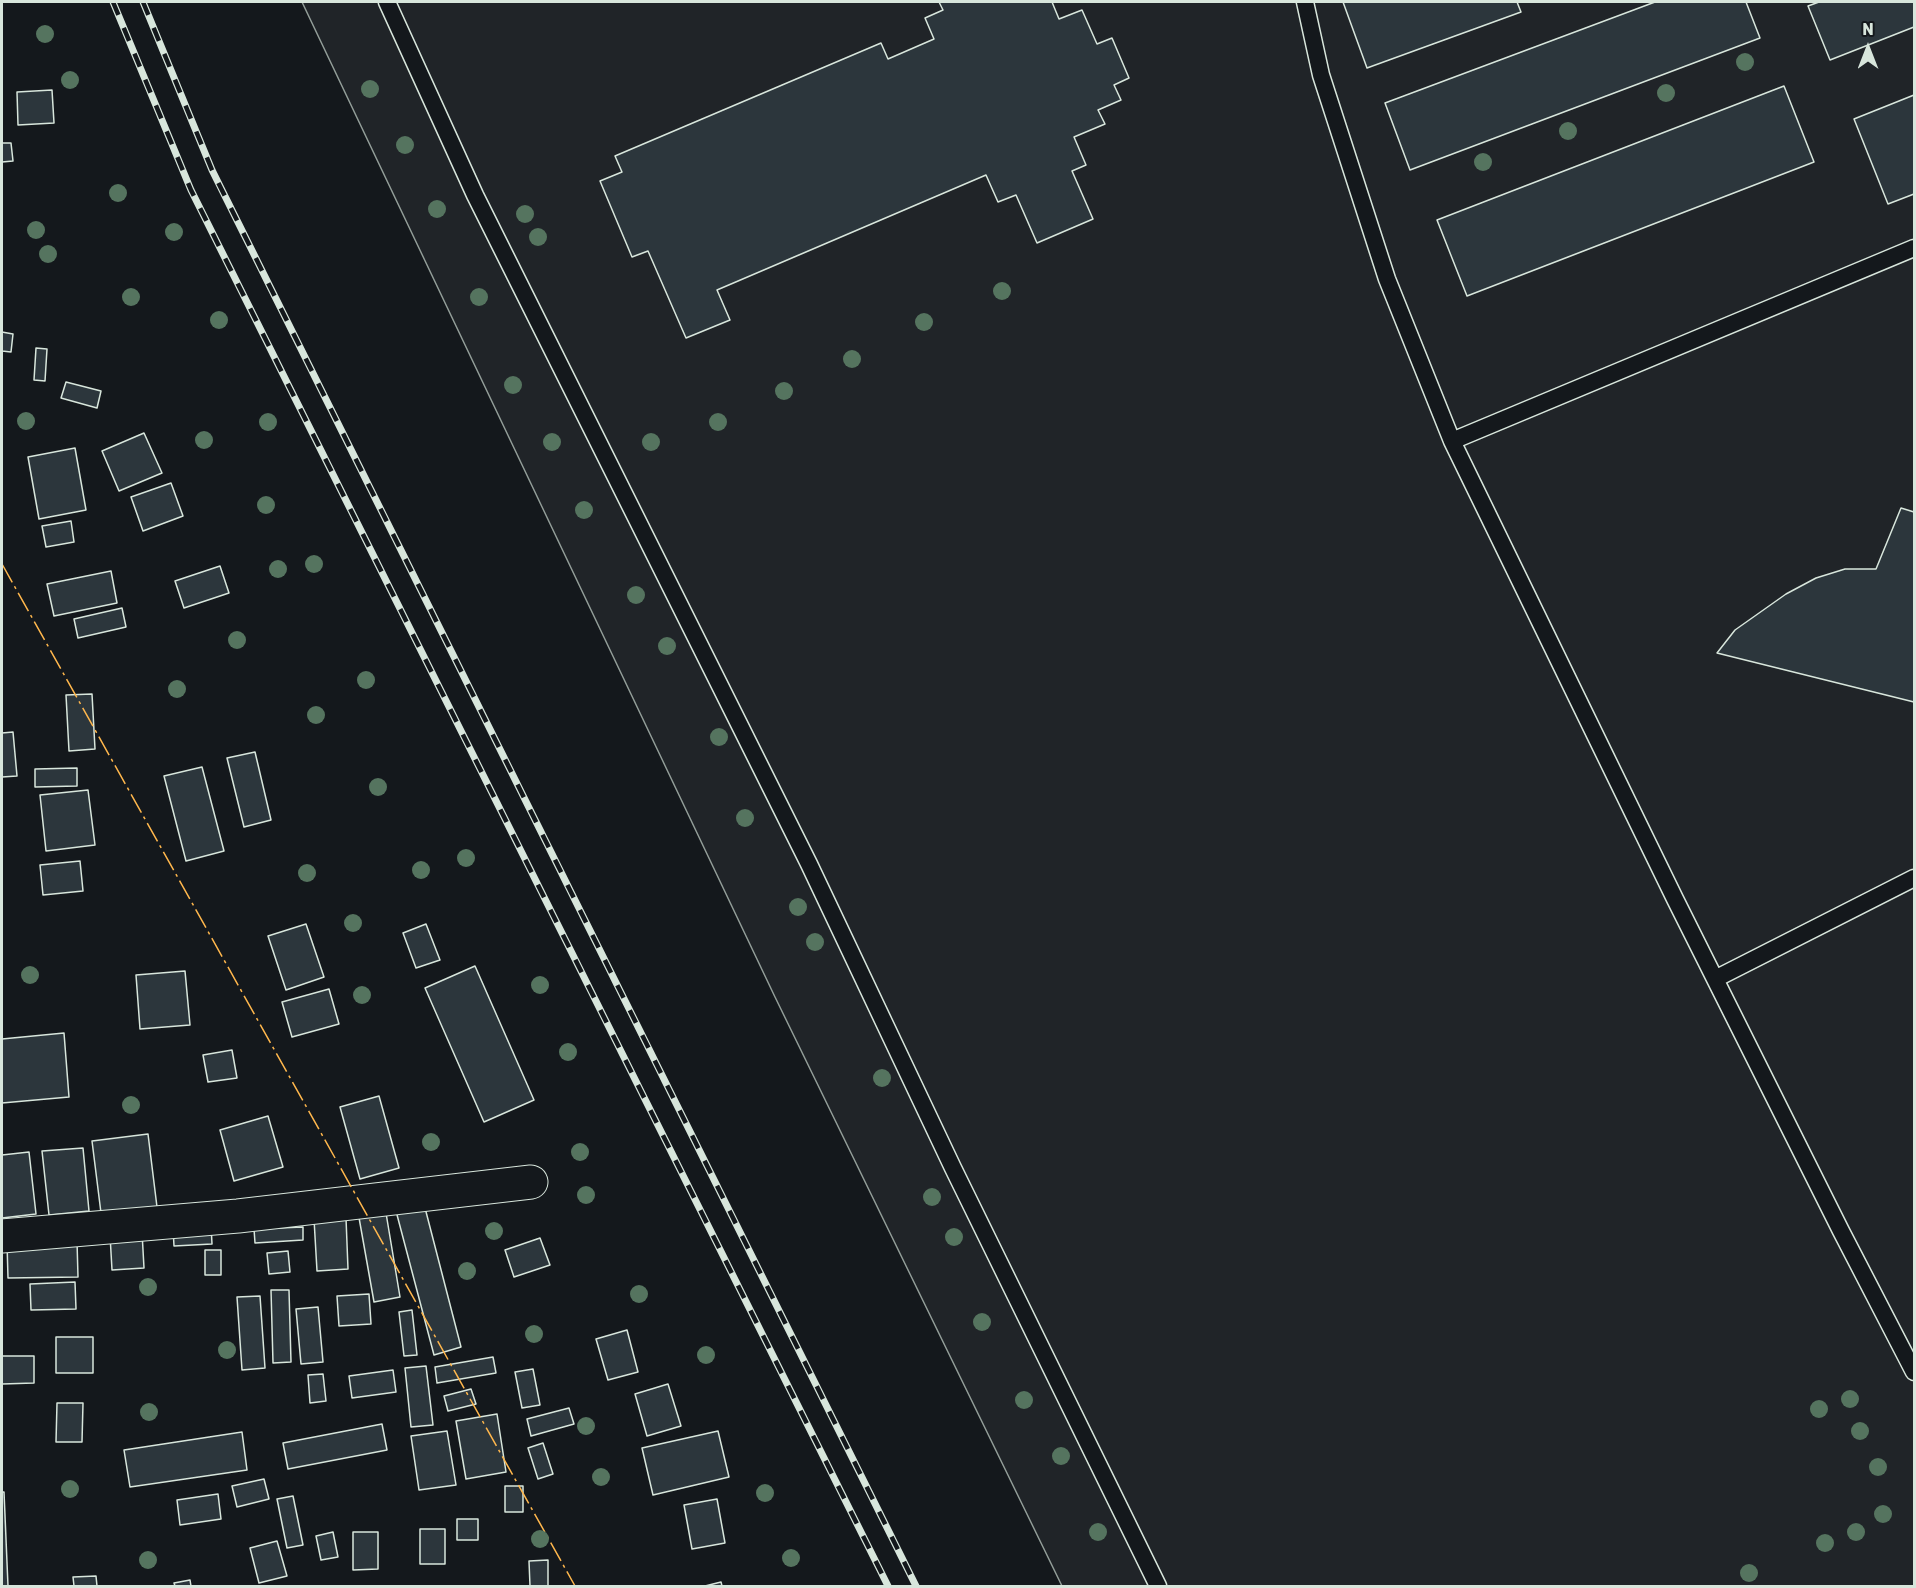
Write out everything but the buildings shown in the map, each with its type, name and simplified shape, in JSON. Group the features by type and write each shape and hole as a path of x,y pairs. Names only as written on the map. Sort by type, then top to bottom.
{"street":[{"path":"2,1236 238,1216 531,1182"}],"lane":[{"path":"387,2 474,195 803,854 952,1168 1158,1587"},
{"path":"1305,2 1322,75 1387,279 1452,441 1715,979 1914,1372"},
{"path":"1452,441 1914,248"},
{"path":"1715,979 1914,878"}],"shaded area":[{"path":"302,2 1914,2 1914,1586 1062,1586 775,997"}],"railway":[{"path":"113,2 191,190 888,1586"},
{"path":"143,2 212,170 916,1586"}],"power":[{"path":"2,564 575,1586"}]}
